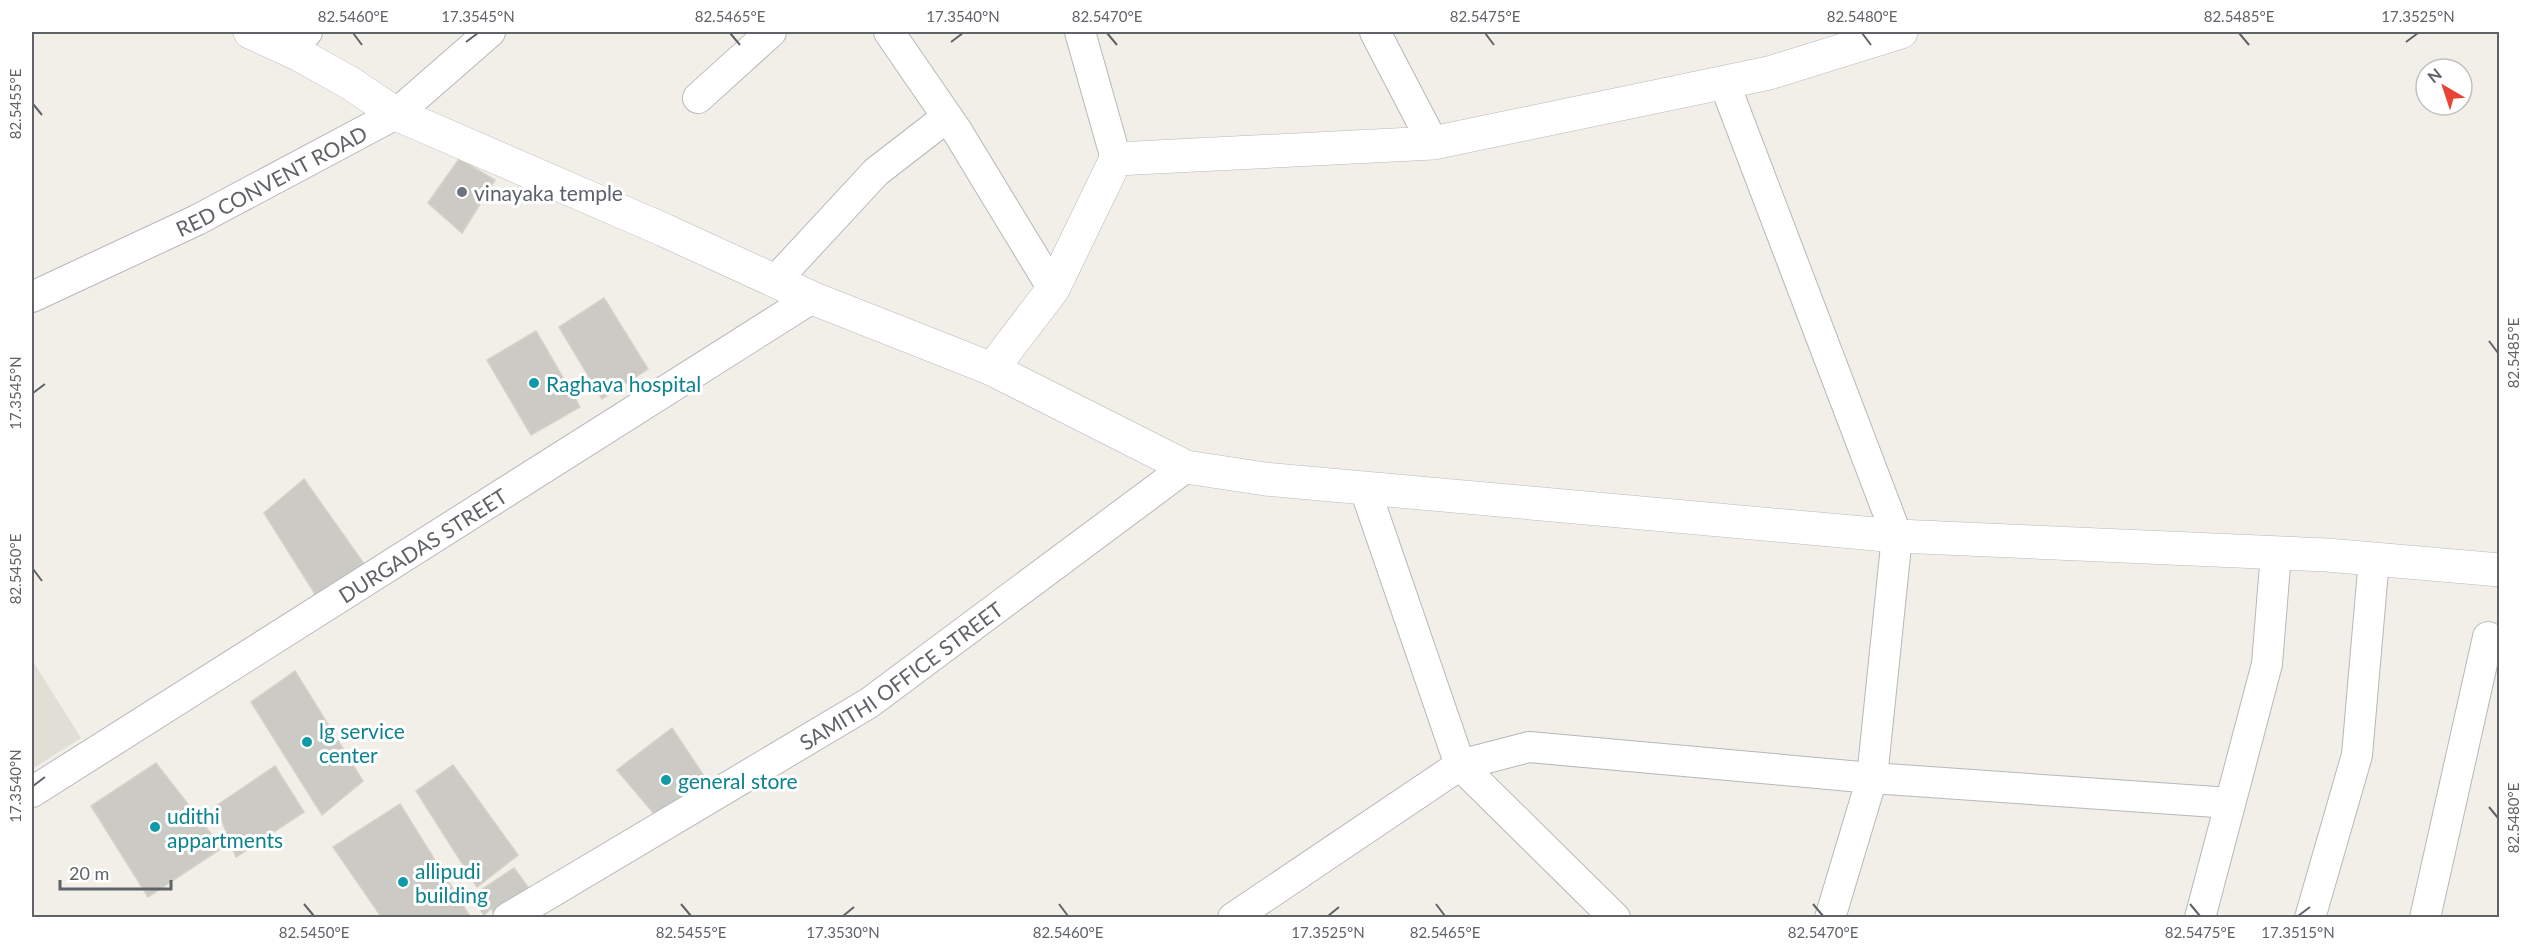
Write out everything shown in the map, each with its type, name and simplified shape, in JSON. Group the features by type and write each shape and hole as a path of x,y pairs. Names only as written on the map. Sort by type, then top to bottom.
{"main road":[{"path":"250,32 298,41 350,83 396,114 664,230 812,298 992,369 1186,467 1265,479 1365,489 1897,536 2276,553 2499,570"},
{"path":"992,369 1053,289 1116,159 1433,143 1769,73 1901,32"}],"street":[{"name":"RED CONVENT ROAD","path":"32,297 197,220 396,114 490,32"},
{"path":"698,98 771,32"},
{"path":"889,32 947,117 1053,289"},
{"path":"1080,32 1116,159"},
{"path":"1378,33 1433,143"},
{"path":"1724,82 1897,536 1872,778 1830,918"},
{"path":"775,281 876,172 947,117"},
{"name":"DURGADAS STREET","path":"32,792 812,298"},
{"name":"SAMITHI OFFICE STREET","path":"517,915 869,703 1186,467"},
{"path":"1365,489 1460,765 1616,918"},
{"path":"2200,918 2267,664 2276,553"},
{"path":"2310,918 2357,755 2374,559"},
{"path":"2425,918 2488,637"},
{"path":"1233,918 1460,765 1529,747 1872,778 2230,803"}],"shaded area":[{"path":"32,660 81,738 32,769"}],"building":[{"name":"vinayaka temple","path":"459,159 495,180 462,233 428,203"},
{"path":"604,298 648,369 602,399 559,327"},
{"name":"Raghava hospital","path":"536,331 580,407 531,435 487,360"},
{"path":"304,479 367,568 315,594 264,513"},
{"name":"lg service center","path":"295,671 363,781 322,815 251,702"},
{"name":"general store","path":"672,728 714,791 662,823 617,770"},
{"name":"udithi appartments","path":"156,763 222,848 148,897 91,806"},
{"path":"453,765 518,855 477,887 416,791"},
{"path":"275,766 304,812 236,857 216,806"},
{"name":"allipudi building","path":"400,804 471,918 382,918 333,847"},
{"path":"514,868 531,891 495,915 491,908 484,915 472,896"}],"place":[{"name":"vinayaka temple","path":"462,192"},
{"name":"Raghava hospital","path":"534,383"},
{"name":"lg service center","path":"307,742"},
{"name":"general store","path":"666,780"},
{"name":"udithi appartments","path":"155,827"},
{"name":"allipudi building","path":"403,882"}]}
